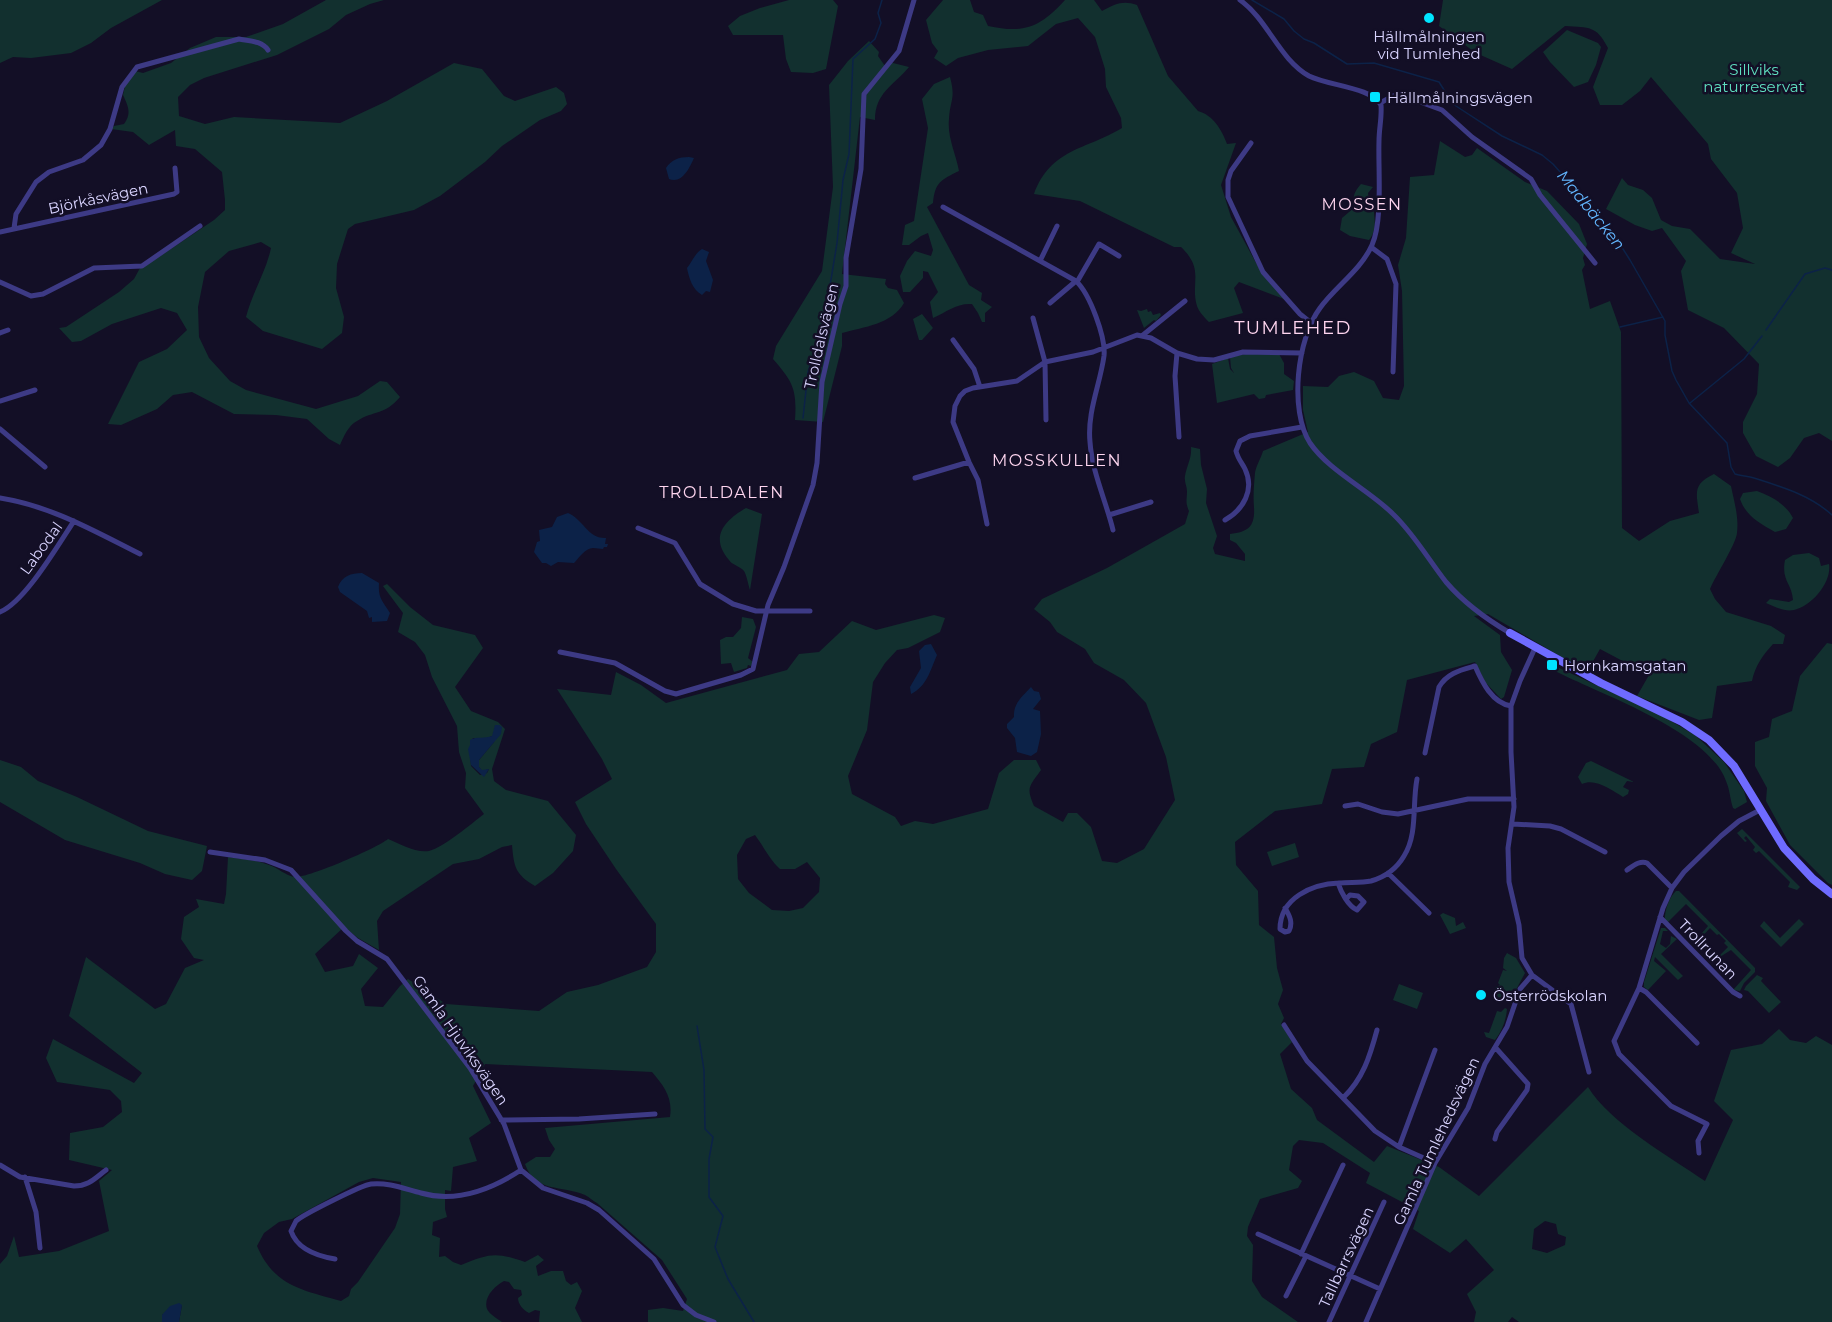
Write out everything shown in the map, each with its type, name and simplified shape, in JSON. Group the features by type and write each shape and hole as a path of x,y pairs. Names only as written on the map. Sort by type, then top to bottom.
{"street":[{"name":"Trolldalsvägen","path":"560,652 615,663 665,691 676,694 741,675 753,669 766,612 813,485 822,382 846,286 846,258 861,169 864,94 899,51 914,0"},
{"path":"1240,0 1254,12 1292,62 1303,72 1327,83 1371,94 1380,103 1376,228 1371,247 1360,263 1327,298 1310,322 1302,353 1299,406 1302,427 1311,445 1323,458 1405,525 1454,591 1484,616 1535,648 1682,722 1718,749 1734,766 1784,848 1796,863 1832,894"},
{"path":"14,228 19,208 36,182 49,172 83,160 99,149 110,129 122,87 137,67 239,39 255,41 268,50"},
{"path":"1380,103 1393,96 1401,95 1442,110 1472,137 1531,180 1540,195 1595,263"},
{"path":"1251,142 1231,171 1228,180 1228,197 1263,272 1310,322"},
{"name":"Björkåsvägen","path":"0,232 174,194 177,192 175,168"},
{"path":"943,207 1076,281 1093,306 1103,349 1103,361 1091,411 1089,439 1092,460 1113,530"},
{"path":"0,282 31,296 43,294 94,268 142,266 200,226"},
{"path":"1040,261 1057,226"},
{"path":"1050,303 1076,281 1099,244 1119,256"},
{"path":"1371,247 1388,259 1396,284 1393,372"},
{"path":"1143,335 1185,301"},
{"path":"1033,318 1045,362 1046,420"},
{"path":"0,333 8,330"},
{"path":"987,524 978,480 953,422 953,413 963,393 980,387 1017,381 1045,362 1103,349 1130,336 1143,335 1177,353 1208,360 1243,352 1302,353"},
{"path":"953,340 974,369 980,387"},
{"path":"1177,353 1175,376 1179,437"},
{"path":"0,401 34,390"},
{"path":"1225,520 1244,506 1247,477 1236,451 1240,441 1250,436 1302,427"},
{"path":"0,429 45,467"},
{"path":"915,478 969,462"},
{"name":"Labodal","path":"0,498 35,504 140,554"},
{"path":"1109,515 1151,502"},
{"name":"Labodal","path":"0,612 11,606 37,575 74,521"},
{"path":"638,528 675,543 700,584 733,604 766,612 810,611"},
{"path":"1535,648 1511,706 1510,734 1514,799 1513,824 1507,859 1509,882 1519,925 1522,958 1532,975 1571,1004 1589,1072"},
{"path":"1425,753 1439,687 1443,680 1451,674 1475,666 1484,685 1497,701 1511,706"},
{"path":"1286,908 1296,896 1312,888 1338,883 1368,882 1388,873 1400,862 1411,838 1414,795 1418,779"},
{"path":"1345,806 1358,804 1389,814 1414,812 1468,799 1514,799"},
{"name":"Trollrunan","path":"1699,1153 1698,1141 1707,1124 1671,1106 1616,1048 1615,1037 1639,988 1660,917 1672,888 1684,872 1720,836 1739,821 1760,810"},
{"path":"1513,824 1550,826 1561,829 1605,852"},
{"name":"Gamla Hjuviksvägen","path":"210,852 265,860 296,874 315,899 345,931 383,956 397,969 453,1048 470,1068 501,1120 521,1170 543,1188 587,1203 599,1210 654,1259 683,1305 696,1315 714,1322"},
{"path":"1627,870 1635,865 1647,863 1672,888"},
{"path":"1388,873 1429,913"},
{"path":"1338,883 1341,892 1347,898"},
{"name":"Trollrunan","path":"1660,917 1733,992 1740,996"},
{"name":"Gamla Tumlehedsvägen","path":"1366,1322 1435,1163 1468,1108 1485,1064 1507,1026 1520,989 1532,975"},
{"path":"1639,988 1646,992 1697,1043"},
{"path":"1284,1025 1307,1060 1375,1131 1399,1147 1435,1163"},
{"path":"1343,1098 1359,1081 1377,1030"},
{"path":"1495,1047 1528,1084 1527,1090 1497,1132 1495,1139"},
{"path":"1399,1147 1435,1050"},
{"path":"501,1120 579,1119 655,1114"},
{"path":"0,1165 15,1175 60,1185 83,1186 106,1170"},
{"path":"1286,1296 1343,1165"},
{"path":"335,1259 315,1254 297,1242 291,1231 296,1221 369,1184 393,1186 428,1195 462,1196 500,1184 521,1170"},
{"path":"25,1177 36,1212 40,1248"},
{"name":"Tallbarrsvägen","path":"1329,1322 1384,1202"},
{"path":"1258,1234 1380,1289"}],"green space":[{"path":"0,0 162,0 71,53 31,58 13,57 0,63"},
{"path":"326,0 384,0 346,15 329,29 277,55 204,78 190,85 178,97 179,116 205,124 234,117 340,123 387,101 454,63 482,69 504,96 515,101 556,87 564,93 567,104 561,111 540,120 502,146 440,196 414,210 355,224 348,229 337,264 336,288 344,317 342,333 322,349 263,331 246,317 271,248 261,242 229,251 205,272 198,307 199,337 209,358 230,381 246,390 316,409 358,396 380,381 387,382 400,397 384,410 354,423 340,445 329,439 307,419 276,415 234,414 192,392 173,395 157,409 121,425 108,424 139,362 167,349 187,330 177,313 161,308 112,324 81,341 72,342 59,328 66,327 119,292 134,279 140,268 214,220 225,210 222,172 195,149 176,146 175,130 149,145 133,132 111,129 124,124 129,113 123,95 125,86 135,71 143,73 171,63 190,48 216,37 246,37 283,24"},
{"path":"789,0 833,0 838,6 826,69 813,73 791,72 786,59 783,35 733,35 728,26 740,16"},
{"path":"943,0 970,0 974,12 983,15 988,26 1012,29 1031,26 1039,22 1048,17 1065,0 1094,0 1102,11 1119,3 1137,5 1168,76 1198,111 1208,116 1216,124 1227,144 1236,143 1221,185 1231,217 1261,272 1284,299 1239,282 1234,288 1243,313 1209,322 1197,306 1193,263 1181,247 1174,247 1080,201 1034,194 1041,179 1060,159 1122,128 1121,118 1106,87 1105,69 1095,37 1078,18 1056,24 1028,46 988,50 958,58 946,66 934,58 938,51 932,43 926,20"},
{"name":"Sillviks naturreservat","path":"1443,0 1832,0 1832,441 1819,433 1804,438 1790,458 1778,467 1756,456 1743,433 1743,422 1757,394 1759,364 1724,328 1688,310 1681,271 1686,261 1662,228 1652,231 1635,225 1606,209 1622,178 1628,185 1643,190 1652,198 1661,220 1672,226 1690,229 1720,259 1755,264 1731,253 1743,228 1737,193 1711,159 1708,144 1651,77 1640,91 1622,105 1600,105 1593,87 1608,48 1596,31 1565,26 1512,69 1476,53 1439,26"},
{"path":"1567,30 1598,43 1601,47 1588,82 1574,87 1543,52"},
{"path":"869,41 879,52 878,56 885,66 889,62 909,67 882,96 878,103 875,120 860,117 842,274 886,279 885,284 888,288 897,290 904,303 899,310 885,320 842,333 842,346 823,422 795,420 792,386 773,359 776,346 822,271 833,187 829,85 848,61"},
{"path":"950,77 953,95 949,132 959,171 940,182 935,190 933,203 927,207 969,285 982,293 981,300 992,307 985,313 985,322 982,322 972,304 956,306 933,318 930,302 938,292 928,272 923,271 923,278 910,292 903,292 900,276 915,251 931,256 933,250 928,233 909,245 902,245 905,225 914,221 928,128 922,99 934,84"},
{"path":"1440,141 1465,157 1472,155 1477,148 1525,182 1547,191 1579,224 1587,244 1583,258 1585,265 1582,270 1590,309 1610,301 1621,332 1622,528 1639,541 1670,521 1699,513 1697,499 1699,485 1714,474 1731,486 1736,509 1737,533 1710,589 1726,612 1771,626 1785,635 1783,644 1773,644 1763,657 1755,670 1752,681 1717,686 1712,718 1699,720 1637,696 1649,675 1600,649 1587,672 1488,614 1474,616 1500,635 1501,652 1512,670 1504,697 1501,699 1486,683 1475,662 1407,680 1397,732 1371,744 1364,767 1332,769 1322,804 1275,811 1235,842 1236,865 1258,891 1259,925 1274,937 1277,968 1283,990 1278,1004 1284,1018 1281,1024 1292,1042 1280,1054 1291,1089 1312,1108 1317,1120 1374,1162 1387,1146 1439,1167 1479,1196 1588,1087 1611,1114 1625,1126 1705,1181 1733,1120 1714,1101 1731,1050 1762,1044 1779,1029 1790,1040 1806,1043 1816,1036 1832,1045 1832,1322 1519,1322 1512,1317 1508,1322 1474,1322 1476,1312 1467,1294 1494,1270 1466,1239 1450,1253 1413,1229 1419,1211 1366,1183 1370,1173 1323,1143 1299,1140 1293,1146 1289,1170 1302,1181 1298,1188 1260,1199 1248,1227 1247,1236 1253,1245 1252,1281 1262,1297 1298,1322 648,1322 648,1310 663,1308 683,1311 687,1299 662,1260 597,1203 585,1195 542,1184 535,1180 525,1164 536,1157 550,1157 555,1149 545,1128 670,1117 669,1098 664,1087 652,1072 485,1064 473,1086 491,1123 469,1138 477,1161 453,1167 451,1191 445,1190 447,1217 433,1222 432,1235 440,1238 439,1257 445,1256 461,1265 493,1255 525,1262 538,1255 544,1260 536,1266 538,1276 551,1271 563,1271 566,1281 571,1285 577,1282 582,1291 575,1308 582,1322 539,1322 540,1311 535,1310 529,1313 525,1310 518,1300 522,1295 521,1290 514,1289 509,1282 504,1281 491,1292 486,1305 490,1313 502,1322 179,1322 182,1305 162,1315 162,1322 0,1322 0,1264 7,1256 14,1236 19,1257 59,1251 109,1231 99,1181 112,1170 69,1160 70,1133 103,1127 122,1112 121,1101 110,1090 57,1082 46,1058 53,1039 134,1083 142,1073 69,1016 86,957 155,1009 166,1004 185,968 204,960 194,958 181,939 184,917 199,907 196,899 224,904 228,857 259,862 294,877 301,876 341,862 388,839 413,849 429,851 435,849 484,814 465,788 466,773 459,752 457,726 432,677 425,655 415,642 398,632 403,613 383,586 387,584 410,607 433,625 475,635 483,648 455,687 471,711 498,722 505,729 492,769 494,781 506,790 548,801 576,835 573,851 553,873 535,886 519,874 512,845 502,847 479,859 453,864 383,911 377,921 379,950 344,927 315,954 325,972 353,966 359,954 378,968 361,989 365,1006 383,1007 408,979 446,1004 539,1011 567,992 598,985 647,967 656,952 656,924 586,824 575,802 612,779 602,759 557,689 611,695 616,672 641,685 666,703 787,670 799,654 819,652 852,621 876,630 934,615 945,618 940,632 908,648 897,650 873,682 867,730 848,776 852,794 895,817 901,826 915,821 933,824 988,809 999,773 1014,760 1036,760 1041,770 1030,787 1034,806 1063,822 1068,813 1077,813 1091,827 1102,861 1117,863 1144,849 1175,800 1166,757 1146,703 1124,680 1094,663 1085,649 1057,632 1050,622 1034,609 1042,599 1107,568 1185,524 1189,511 1185,478 1191,447 1200,449 1207,489 1206,503 1217,536 1213,548 1215,554 1245,561 1245,554 1236,543 1230,540 1230,534 1247,529 1252,523 1255,473 1263,451 1308,432 1303,410 1303,386 1328,387 1339,376 1354,372 1374,381 1383,398 1399,400 1404,386 1402,291 1398,265 1406,238 1410,177 1434,175","holes":["492,736 494,742 479,760 479,767 482,771 489,769 487,773 480,775 471,766 470,745 473,738 485,739","755,835 780,869 795,869 807,862 820,878 819,892 803,908 789,911 772,910 749,893 738,879 737,855 746,839","373,1178 401,1182 400,1214 395,1228 351,1289 349,1296 341,1301 302,1289 281,1278 272,1270 257,1246 264,1233 279,1222 292,1219 359,1182","1545,1221 1556,1224 1558,1234 1566,1237 1565,1245 1547,1253 1532,1249 1534,1229"]},
{"path":"1361,184 1373,187 1368,193 1369,200 1373,204 1375,223 1374,232 1369,240 1350,236 1340,230 1342,218 1355,207 1354,195"},
{"path":"1147,309 1153,315 1160,313 1161,315 1144,328 1137,310"},
{"path":"922,314 933,328 922,340 919,340 913,319"},
{"path":"1246,354 1279,354 1284,363 1284,374 1294,381 1293,390 1266,395 1265,398 1259,399 1254,394 1217,403 1212,364 1228,358 1230,369 1234,373 1230,357"},
{"path":"1757,491 1778,501 1790,513 1793,518 1786,529 1775,532 1749,515 1740,499 1743,493"},
{"path":"746,508 762,514 750,590 744,571 730,562 720,544 722,530 726,524"},
{"path":"1809,553 1819,558 1821,566 1829,564 1824,585 1814,598 1801,608 1794,610 1776,608 1766,603 1770,599 1789,602 1793,600 1784,573 1785,560 1793,555"},
{"path":"742,617 753,619 756,627 748,658 753,662 751,666 748,665 747,668 734,672 731,663 721,664 720,640 733,637 741,628"},
{"path":"1827,643 1832,644 1832,885 1790,845 1766,801 1767,788 1755,766 1755,742 1769,737 1772,719 1792,711 1800,676"},
{"path":"1557,667 1657,713 1695,735 1724,762 1744,791 1747,802 1733,808 1726,781 1715,763 1698,746 1651,716 1555,671"},
{"path":"0,760 21,767 38,781 148,831 207,846 202,871 192,880 165,874 140,863 65,840 0,802"},
{"path":"1591,761 1634,782 1627,781 1623,787 1629,790 1628,794 1623,797 1598,784 1582,784 1578,777 1586,763"},
{"path":"1742,829 1800,887 1797,890 1788,887 1790,882 1759,851 1756,853 1753,850 1755,847 1746,836 1744,838 1747,841 1745,842 1737,833"},
{"path":"1295,843 1299,857 1272,866 1267,852"},
{"path":"1676,891 1679,891 1755,968 1755,972 1744,983 1740,991 1733,990 1751,970 1731,950 1715,960 1711,955 1714,952 1719,956 1728,947 1719,934 1717,935 1710,928 1699,943 1696,940 1708,926 1686,904 1668,922 1665,921 1665,913"},
{"path":"1443,913 1455,918 1456,926 1463,922 1466,928 1450,934 1440,915"},
{"path":"1799,919 1804,924 1781,947 1760,926 1764,921 1780,938"},
{"path":"1661,928 1668,931 1663,931 1660,944 1666,948 1670,944 1671,936 1677,939 1661,954 1683,976 1678,980 1655,957 1654,961 1666,971 1648,990 1644,987 1644,982"},
{"path":"1507,953 1516,958 1525,973 1509,1003 1494,995 1495,987 1500,985 1498,983 1503,970 1507,971 1503,968"},
{"path":"1757,975 1763,978 1761,981 1781,1002 1769,1013 1748,991 1744,990"},
{"path":"1399,984 1423,993 1417,1009 1393,1000"},
{"path":"1507,1009 1506,1018 1497,1037 1495,1040 1486,1037 1484,1032 1489,1033 1497,1011 1501,1012"}],"water":[{"path":"694,158 684,174 678,179 669,179 666,168 668,165 676,160"},
{"path":"702,249 709,252 706,261 713,280 710,292 706,291 702,295 693,286 687,268"},
{"path":"568,513 590,532 606,538 607,547 587,550 574,563 558,562 551,566 542,563 534,552 537,542 540,541 539,530 552,527 557,517"},
{"path":"362,573 379,583 380,596 390,613 387,621 372,622 372,617 369,618 367,611 340,592 338,587 344,578"},
{"path":"931,644 937,655 921,687 911,694 910,687 921,668 919,651 925,645"},
{"path":"1031,687 1034,691 1039,692 1041,699 1033,709 1040,711 1041,734 1037,752 1031,756 1017,752 1015,738 1007,728 1007,724 1014,717 1019,700"},
{"path":"495,725 502,727 501,734 479,760 479,767 482,770 489,769 484,777 471,765 468,749 470,740 492,736"},
{"path":"179,1303 182,1305 179,1322 162,1322 162,1315 170,1306"}],"waterway":[{"path":"803,418 808,372 824,322 837,243 843,180 849,154 853,59 875,39 881,23 878,13 882,0"},
{"name":"Madbäcken","path":"1252,0 1284,19 1304,39 1347,64 1374,63 1439,82 1453,104 1502,136 1542,155 1553,164 1609,227 1630,260 1665,321 1665,335 1676,380 1689,403 1727,443 1731,467 1735,474 1795,492 1832,515"},
{"path":"1766,330 1805,274 1825,268 1832,270"},
{"path":"1620,327 1663,317"},
{"path":"1690,403 1744,359 1762,336"},
{"path":"697,1026 704,1070 705,1129 713,1137 709,1159 709,1197 723,1216 715,1247 728,1279 754,1322"}],"place":[{"name":"Hällmålningen vid Tumlehed","path":"1429,18"},
{"name":"Hällmålningsvägen","path":"1375,97"},
{"name":"Hornkamsgatan","path":"1552,665"},
{"name":"Österrödskolan","path":"1481,995"}],"district":[{"name":"MOSSEN","path":"1362,204"},
{"name":"TUMLEHED","path":"1293,328"},
{"name":"MOSSKULLEN","path":"1057,460"},
{"name":"TROLLDALEN","path":"722,492"}]}
